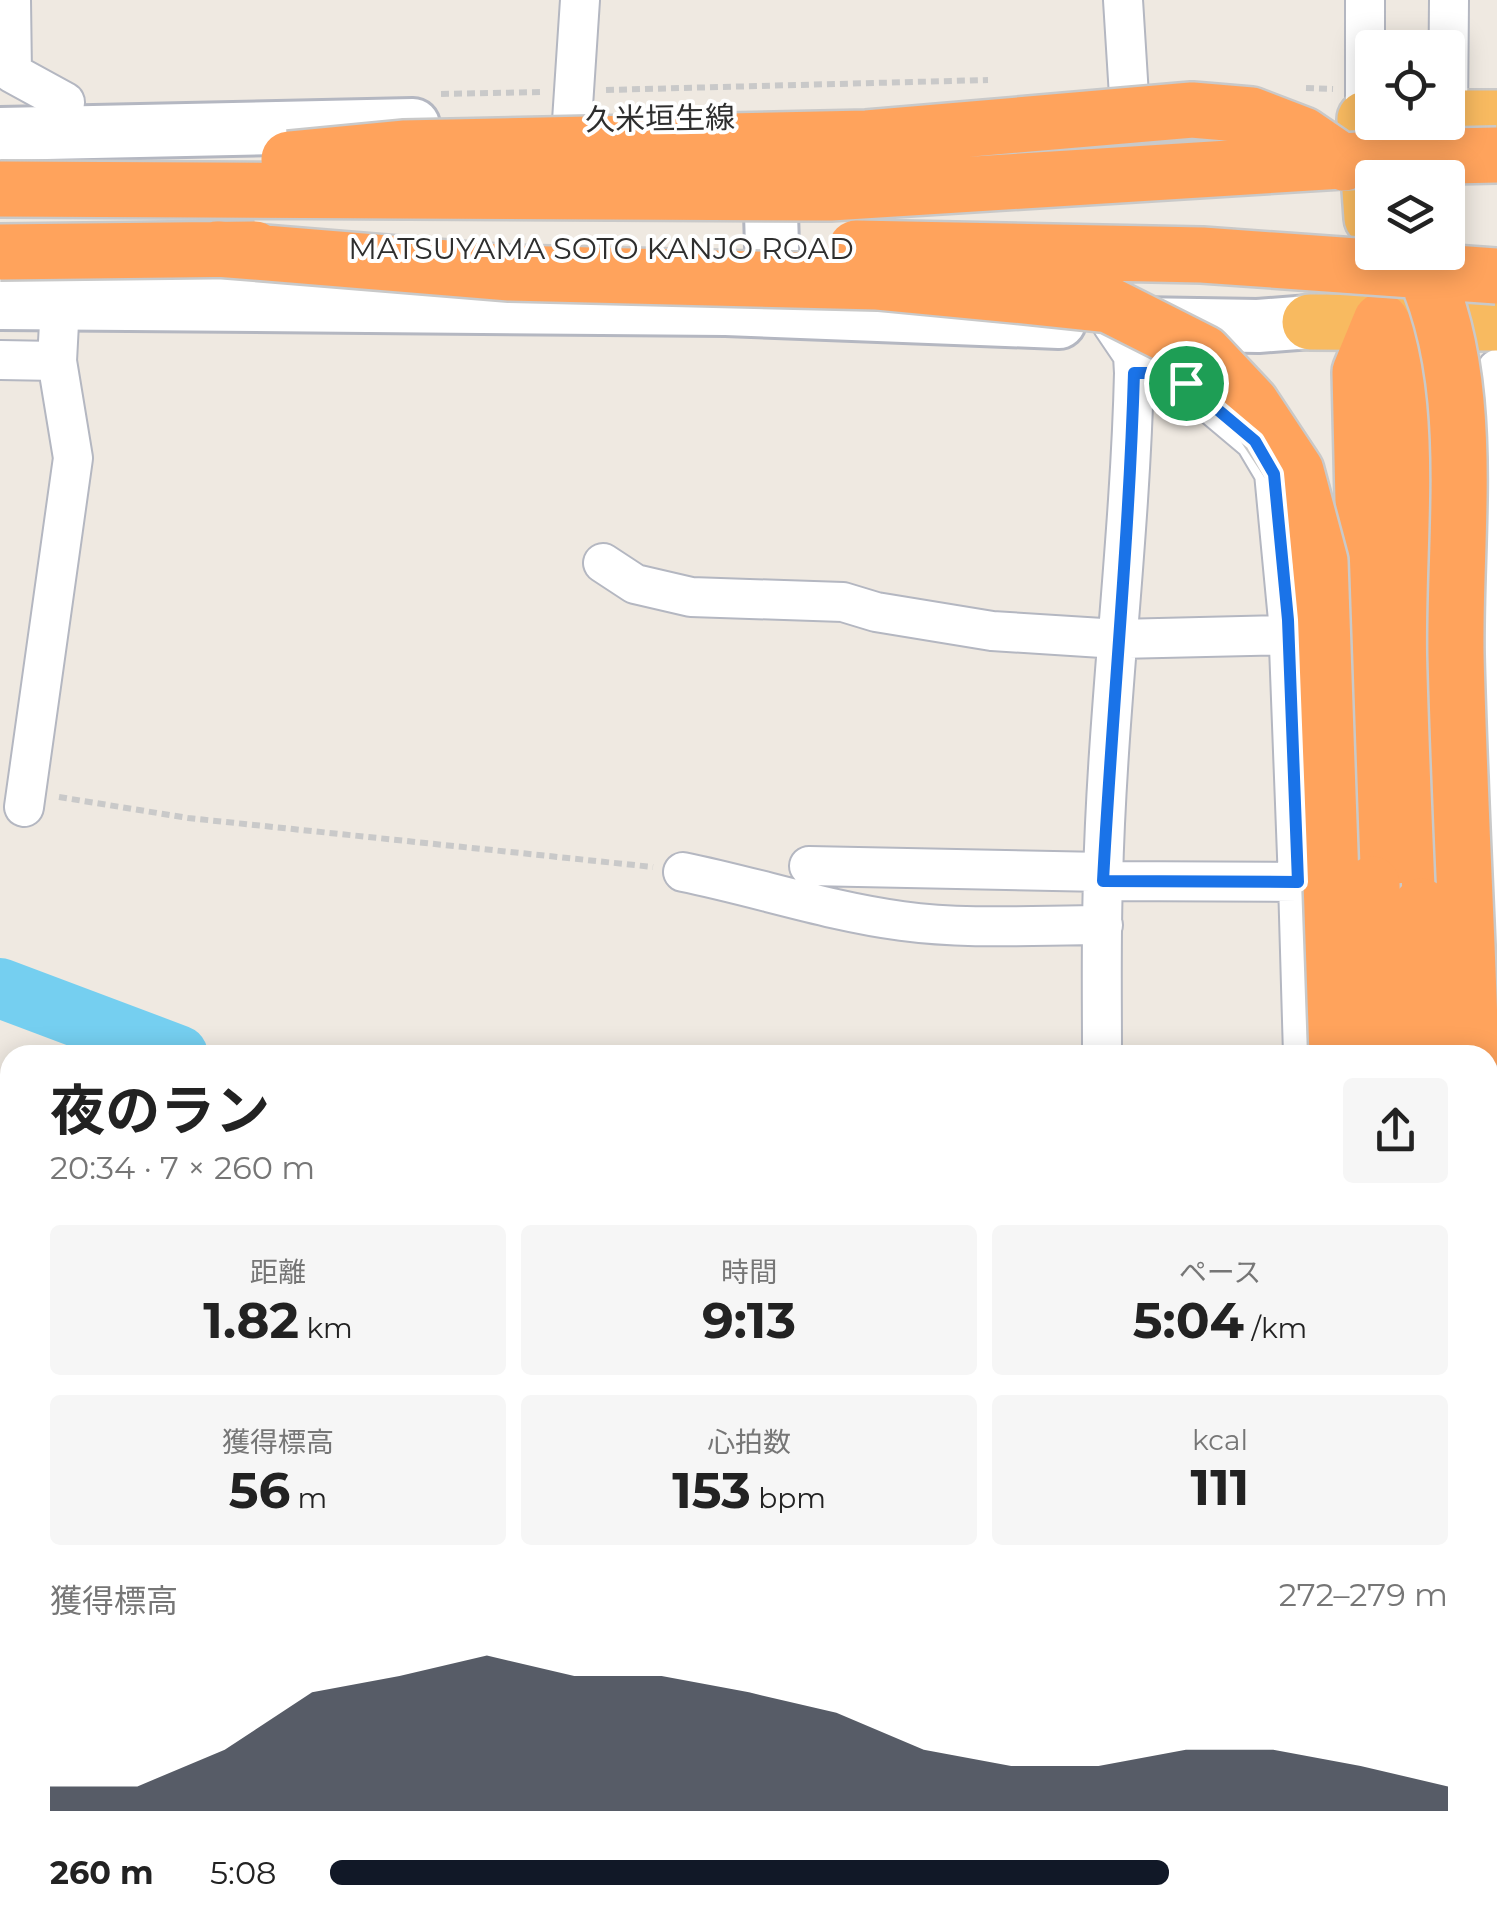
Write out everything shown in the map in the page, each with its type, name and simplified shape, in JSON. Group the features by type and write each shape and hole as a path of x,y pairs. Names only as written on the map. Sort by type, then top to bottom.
{"highway":[{"path":"1345,106 1358,160"},
{"path":"88,188 298,158 402,148 867,138 1192,110 1250,116 1303,135 1355,173"},
{"path":"1465,118 1497,118"},
{"name":"MATSUYAMA SOTO KANJO ROAD","path":"0,189 830,193 1407,157 1497,155"},
{"name":"MATSUYAMA SOTO KANJO ROAD","path":"0,252 984,248 1202,255 1497,276"},
{"path":"217,249 510,272 878,282 1109,305 1204,354 1250,403 1296,471 1320,562 1337,1045"},
{"path":"1377,270 1381,321 1409,370 1425,1045"},
{"path":"1423,270 1449,344 1458,407 1456,655 1470,1045"},
{"path":"1377,1045 1360,372 1381,321"},
{"path":"1310,322 1497,322"}],"main road":[{"name":"久米垣生線","path":"0,134 573,106 768,116 1345,106"},
{"path":"768,116 774,311"},
{"path":"60,304 61,133"},
{"path":"0,303 774,311 1112,324 1258,326 1310,322"}],"street":[{"path":"11,0 6,73 65,102 61,133"},
{"path":"573,106 580,0"},
{"path":"1123,0 1130,112"},
{"path":"1345,106 1365,0"},
{"path":"1449,0 1449,30"},
{"path":"25,799 73,458 56,360 60,304"},
{"path":"1102,1045 1103,876 1131,479 1134,373 1133,354 1112,324"},
{"path":"0,360 56,360"},
{"path":"810,866 1298,882 1494,962 1496,834 1488,396 1497,369"},
{"path":"1134,373 1161,373 1186,383 1255,441 1274,474 1288,635 1303,1045"},
{"path":"604,562 635,584 691,597 843,602 876,612 992,631 1118,640 1288,635"},
{"path":"683,872 778,897 900,921 939,925 1103,925"}],"path":[{"path":"437,94 573,106 1008,80"},
{"path":"25,799 485,846 683,872"}],"waterway":[{"path":"0,988 151,1045"}],"route":[{"path":"1134,373 1161,373 1186,383 1255,441 1274,474 1288,620 1298,882 1103,881 1120,590 1131,479 1134,373"}]}
